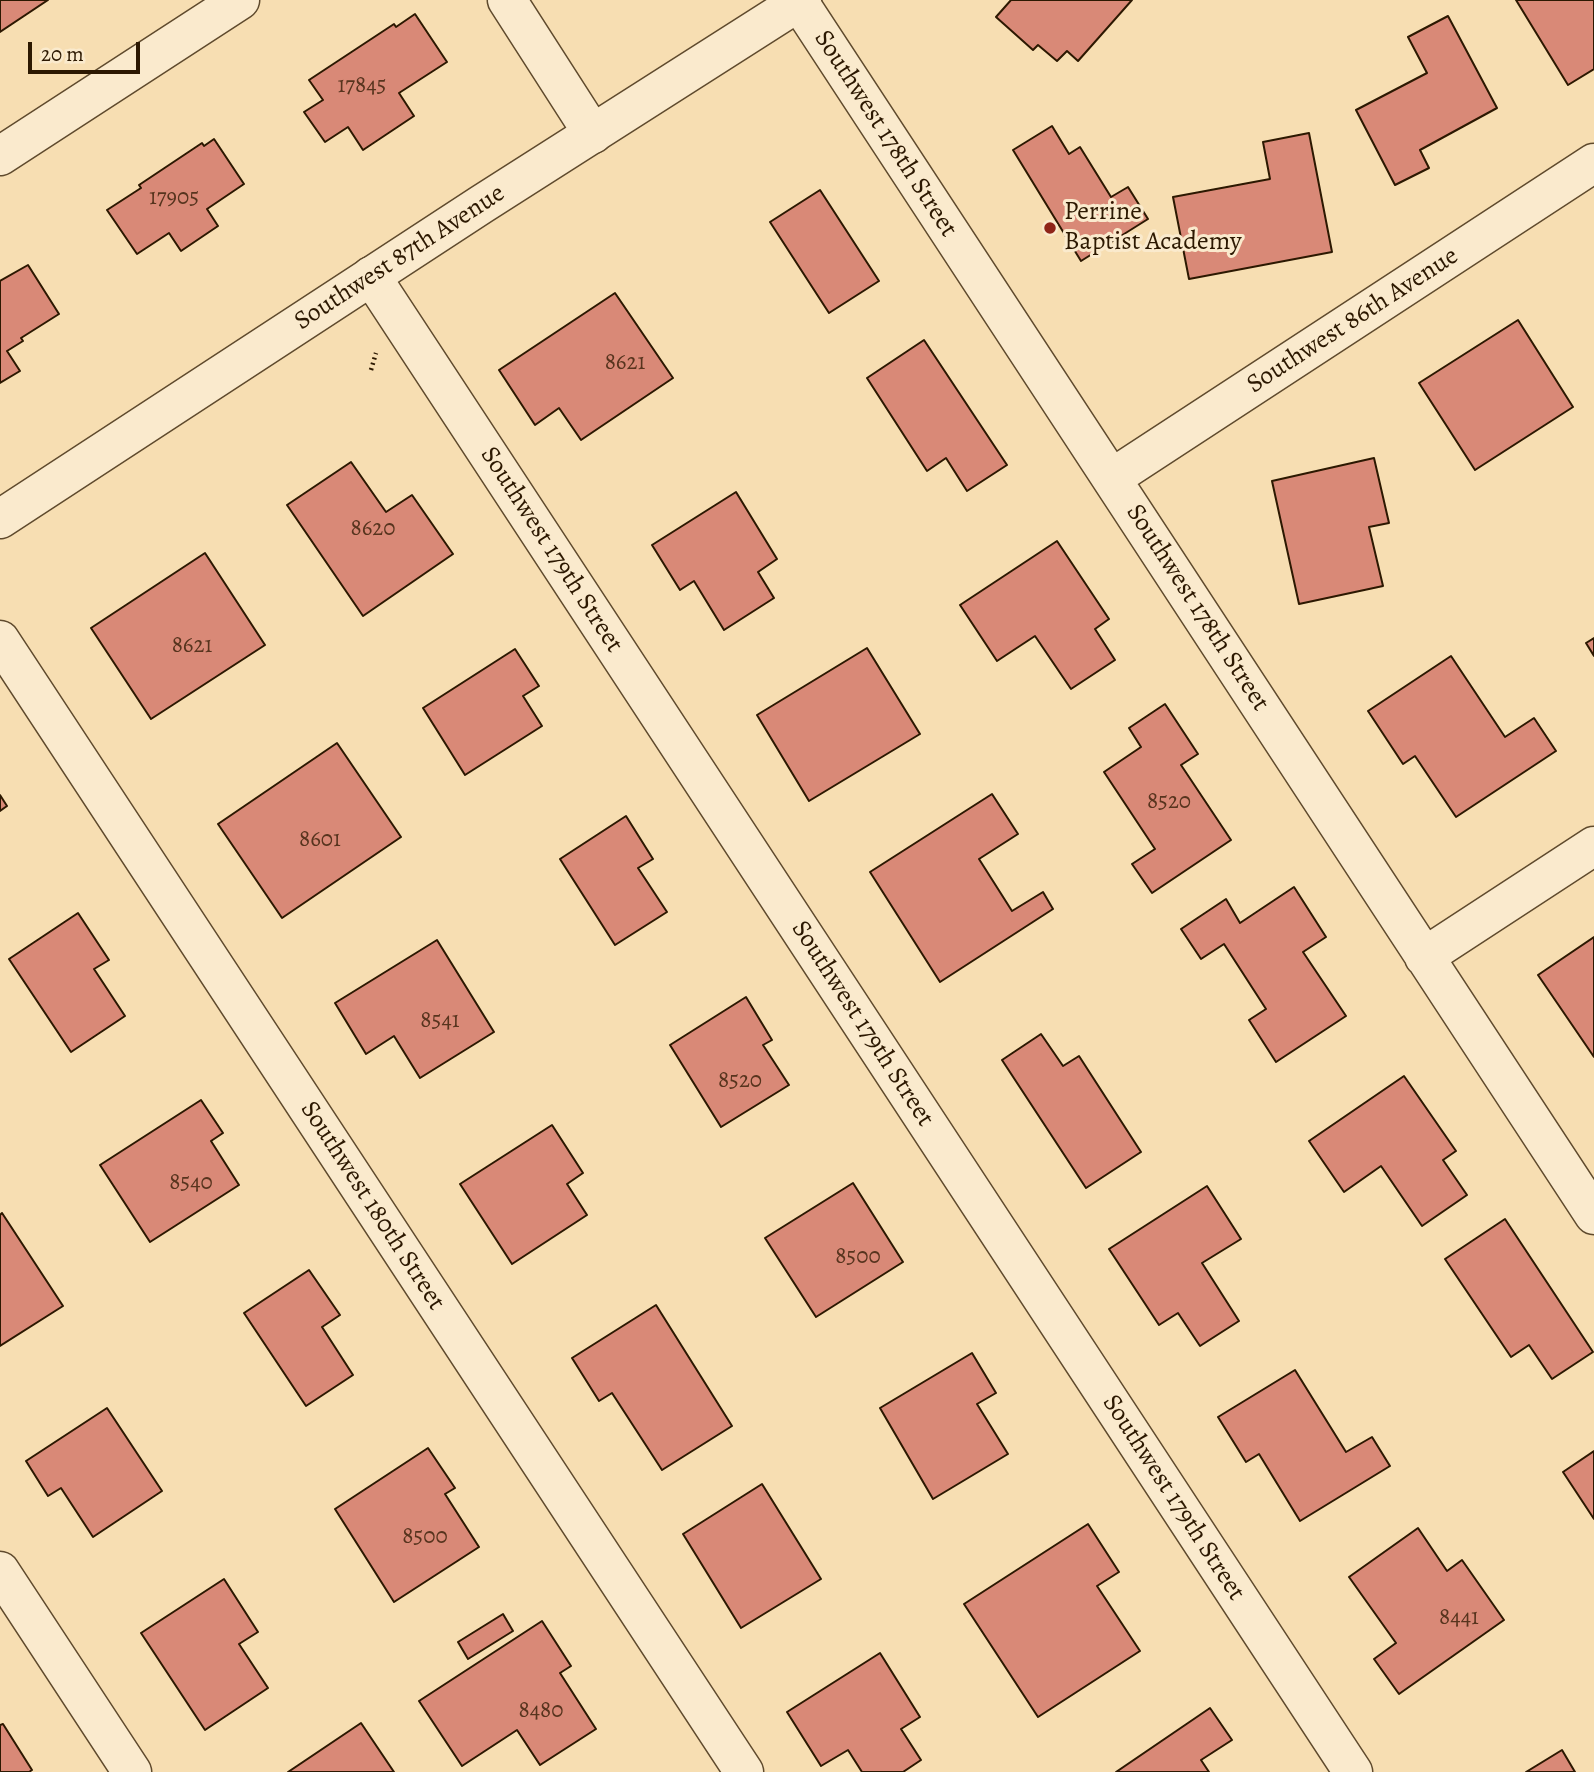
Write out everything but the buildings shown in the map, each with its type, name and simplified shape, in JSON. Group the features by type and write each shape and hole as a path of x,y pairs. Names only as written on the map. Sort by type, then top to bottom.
{"street":[{"path":"0,156 240,0"},
{"path":"508,0 593,134"},
{"name":"Southwest 87th Avenue","path":"0,519 371,276 800,1"},
{"name":"Southwest 178th Street","path":"800,1 1594,1215"},
{"name":"Southwest 86th Avenue","path":"1112,478 1594,163"},
{"name":"Southwest 179th Street","path":"371,276 1353,1772"},
{"name":"Southwest 180th Street","path":"0,640 744,1772"},
{"path":"1424,957 1594,846"},
{"path":"0,1571 132,1772"}],"place":[{"name":"Perrine Baptist Academy","path":"1050,228"}]}
